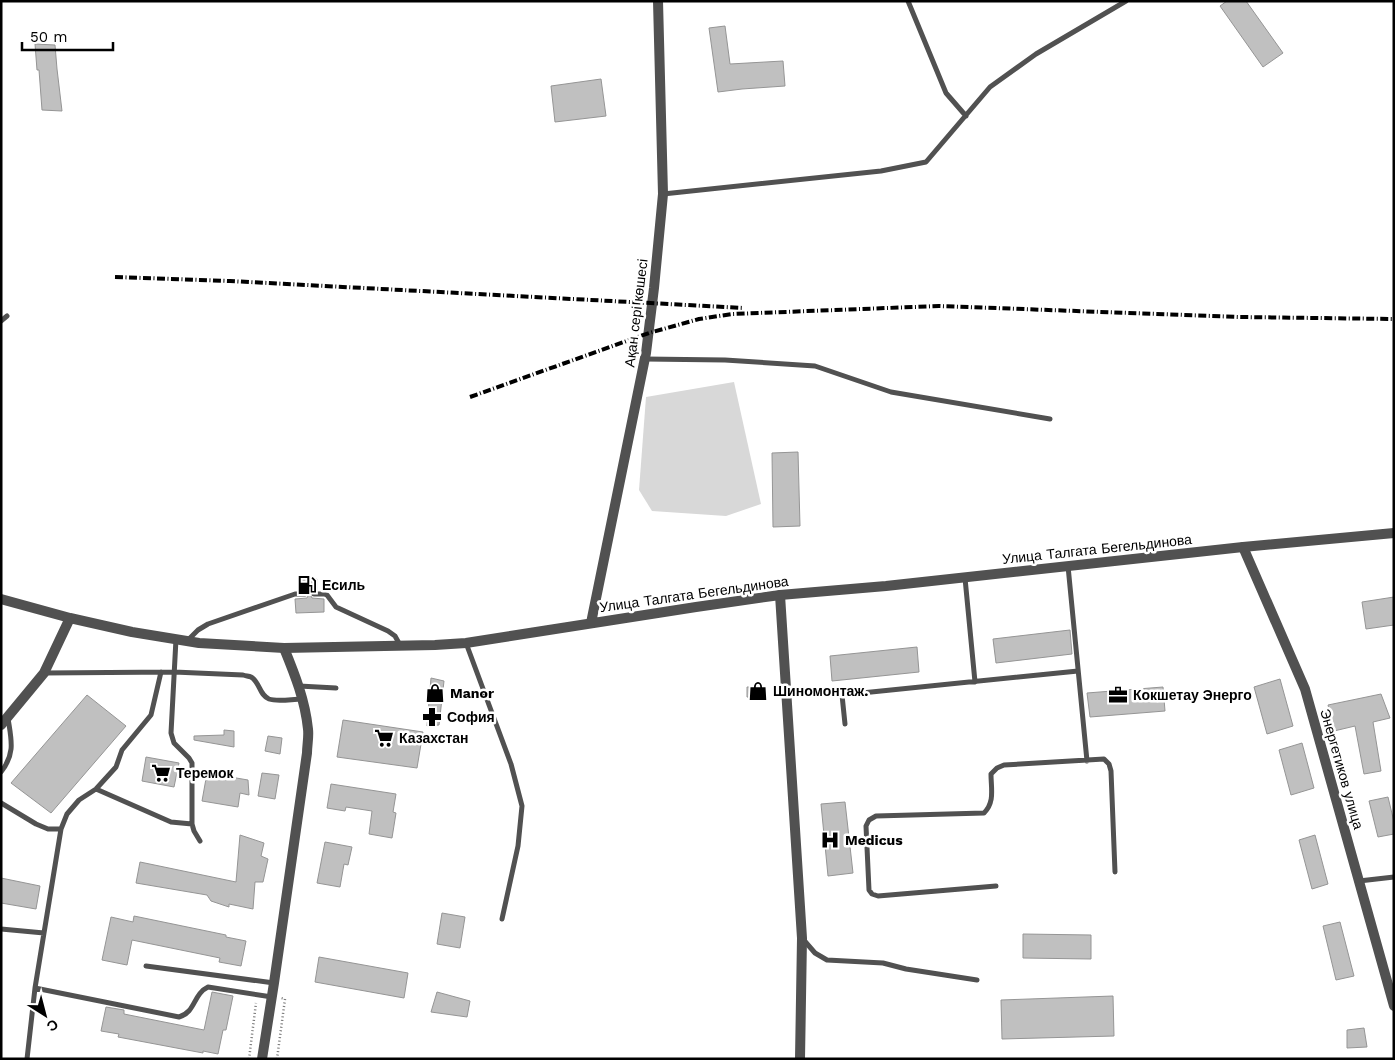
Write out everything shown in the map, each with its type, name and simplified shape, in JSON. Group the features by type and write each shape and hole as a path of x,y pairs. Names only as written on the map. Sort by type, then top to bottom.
{"street":[{"name":"Ақан сері көшесі","path":"591,623 645,359 654,288 663,194 658,1"},
{"name":"Улица Талгата Бегельдинова","path":"1,599 70,618 132,632 199,643 284,648 466,643 696,606 780,596 1394,533"},
{"name":"Энергетиков улица","path":"1243,547 1305,689 1394,1006"},
{"path":"780,596 802,938 800,1059"},
{"path":"4,721 44,673 70,618"},
{"path":"262,1059 307,753 308,730 303,699 284,648"}],"lane":[{"path":"908,1 946,93 966,116"},
{"path":"663,194 881,171 926,162 990,87 1036,54 1126,1"},
{"path":"1,321 7,316"},
{"path":"645,359 725,360 815,366 891,392 1050,419"},
{"path":"1068,565 1087,761"},
{"path":"964,577 975,682"},
{"path":"186,641 208,624 295,594 305,594"},
{"path":"314,594 327,595 336,607 388,631 395,636 400,646"},
{"path":"176,639 170,733 174,743 192,763 192,824 200,842"},
{"path":"466,643 511,764 522,806 518,846 502,919"},
{"path":"27,1059 35,988 61,829 67,814 79,800 96,789 116,767 122,750 151,715 161,672"},
{"path":"44,673 174,672 243,675 252,678 266,698 272,700 303,699"},
{"path":"844,724 842,695 1078,672"},
{"path":"299,686 336,688"},
{"path":"1,772 6,766 12,746 4,721"},
{"path":"996,886 878,896 872,894 869,890 866,826 869,820 876,816 984,813 992,802 991,774 997,768 1004,765 1104,759 1109,764 1112,772 1114,872"},
{"path":"96,789 171,822 192,824"},
{"path":"1,803 36,824 48,829 61,829"},
{"path":"1359,881 1394,877"},
{"path":"1,929 44,933"},
{"path":"802,938 816,953 827,960 883,963 906,969 977,980"},
{"path":"146,966 274,983"},
{"path":"35,988 180,1017 189,1013 198,994 202,989 208,987 272,997"}],"path":[{"path":"249,1059 258,994"},
{"path":"272,997 285,999 277,1059"}],"shaded area":[{"path":"734,382 761,504 726,516 652,511 639,490 646,397"}],"building":[{"path":"1227,1 1246,1 1283,53 1263,67 1220,6"},
{"path":"725,26 730,64 783,61 785,86 718,92 709,28"},
{"path":"35,44 55,45 62,111 42,110"},
{"path":"601,79 606,116 555,122 551,86"},
{"path":"798,452 800,526 773,527 772,453"},
{"path":"299,579 317,579 317,590 311,591 310,594 312,598 324,599 324,612 296,613 295,599 307,598 309,594 307,590 299,590"},
{"path":"1394,597 1394,625 1366,629 1362,602"},
{"path":"1070,630 1072,654 996,663 993,639"},
{"path":"917,647 919,672 832,681 830,656"},
{"path":"431,678 444,681 439,725 427,726"},
{"path":"1280,679 1293,726 1267,734 1254,687"},
{"path":"747,687 761,687 761,698 747,697"},
{"path":"1163,687 1165,711 1090,717 1087,693"},
{"path":"1381,694 1390,718 1373,722 1381,771 1364,774 1355,726 1334,731 1328,705"},
{"path":"87,695 126,726 51,813 11,783"},
{"path":"343,720 423,732 417,768 337,757"},
{"path":"224,730 234,731 234,747 194,740 194,736 224,735"},
{"path":"268,736 282,738 280,754 265,751"},
{"path":"1302,743 1314,788 1291,795 1279,750"},
{"path":"146,757 179,763 174,787 142,781"},
{"path":"207,773 248,780 249,795 240,793 238,807 202,801"},
{"path":"262,773 279,775 275,799 258,796"},
{"path":"331,784 396,794 393,812 396,813 392,838 369,834 372,811 346,807 345,811 327,808"},
{"path":"1388,797 1394,822 1394,834 1378,837 1369,801"},
{"name":"Medicus","path":"845,802 853,873 828,876 821,804"},
{"path":"240,835 264,843 261,856 268,859 263,882 255,882 253,909 229,904 229,907 211,901 207,895 136,883 140,862 236,882"},
{"path":"1315,835 1328,884 1312,889 1299,840"},
{"path":"325,842 352,847 348,865 344,864 340,887 317,883"},
{"path":"1,878 40,886 36,909 1,903"},
{"path":"442,913 465,917 460,948 437,944"},
{"path":"134,916 246,941 241,966 219,962 220,958 132,940 127,965 102,960 111,917 133,922"},
{"path":"1340,922 1354,976 1336,980 1323,926"},
{"path":"1023,934 1091,935 1091,959 1023,958"},
{"path":"319,957 408,973 404,998 315,982"},
{"path":"212,992 233,996 226,1030 223,1030 218,1054 203,1051 203,1053 118,1037 119,1034 101,1031 106,1007 124,1010 124,1014 204,1030"},
{"path":"437,992 470,1001 467,1017 431,1012"},
{"path":"1113,996 1114,1036 1002,1039 1001,1000"},
{"path":"1364,1028 1367,1047 1347,1048 1347,1030"}],"railway":[{"path":"115,277 230,281 744,308"},
{"path":"470,397 649,333 699,319 732,314 939,306 1240,317 1394,319"}],"place":[{"name":"Есиль","path":"307,585"},
{"name":"Шиномонтаж.","path":"758,691"},
{"name":"Manor","path":"435,693"},
{"name":"Кокшетау Энерго","path":"1118,695"},
{"name":"София","path":"432,717"},
{"name":"Казахстан","path":"384,738"},
{"name":"Теремок","path":"161,773"},
{"name":"Medicus","path":"830,840"}]}
